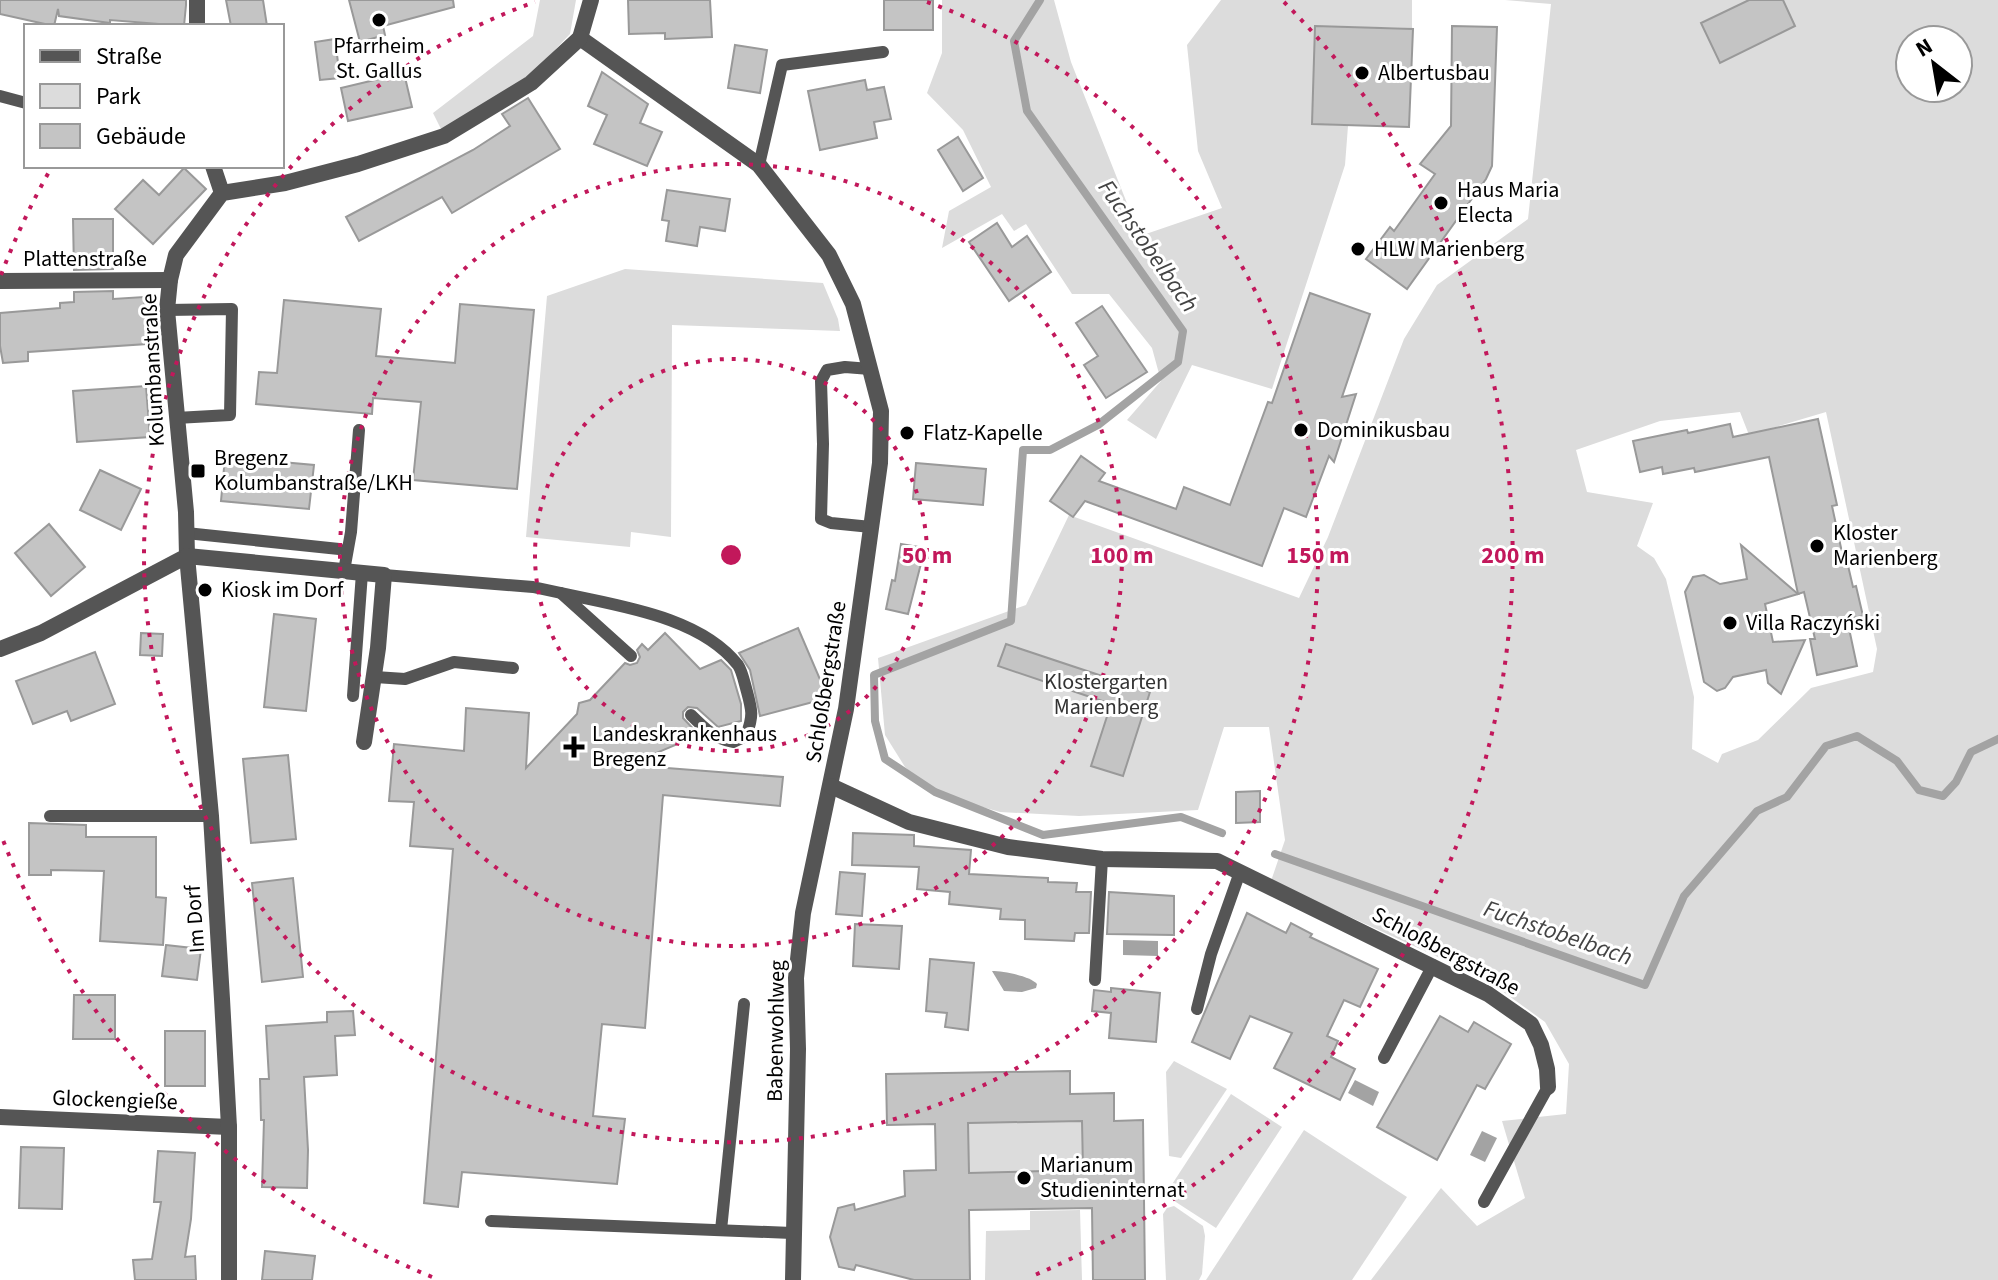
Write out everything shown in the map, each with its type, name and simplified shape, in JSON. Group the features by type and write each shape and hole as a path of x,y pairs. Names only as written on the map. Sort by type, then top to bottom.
{"street":[{"path":"197,0 197,24"},
{"path":"214,168 222,193 329,172 444,136 531,83 580,38 590,2"},
{"name":"Schloßbergstraße","path":"580,38 759,165 829,255 853,304 881,411 880,463 851,678 831,786 909,822 1008,847 1102,859 1217,861 1488,994 1531,1024 1541,1045 1548,1087"},
{"name":"Kolumbanstraße","path":"187,556 167,310 176,255 222,193"},
{"name":"Plattenstraße","path":"0,281 170,280"},
{"path":"0,649 41,633 187,556 384,575 375,677 364,742"},
{"name":"Im Dorf","path":"187,556 211,816 229,1127 229,1280"},
{"name":"Babenwohlweg","path":"793,1280 798,1049 796,978 803,913 831,786"},
{"name":"Glockengieße","path":"0,1117 229,1127"}],"lane":[{"path":"759,165 782,65 883,52"},
{"path":"0,96 24,102"},
{"path":"167,310 232,309 230,415 176,418"},
{"path":"870,369 845,367 827,370 821,381 821,519 871,527"},
{"path":"344,571 351,532 359,430"},
{"path":"186,533 339,549"},
{"path":"353,696 362,573"},
{"path":"384,575 533,587 638,610 709,638 740,666 753,717 746,736 733,742 712,735 691,715"},
{"path":"561,593 631,656"},
{"path":"375,677 405,679 454,662 513,668"},
{"path":"50,816 211,816"},
{"path":"1095,980 1102,859"},
{"path":"1197,1009 1211,954 1240,872"},
{"path":"1384,1058 1433,965"},
{"path":"721,1230 744,1004"},
{"path":"1484,1202 1548,1087"},
{"path":"491,1221 792,1233"}],"green space":[{"path":"540,0 576,0 570,34 527,79 442,131 433,113 533,36"},
{"path":"942,0 1054,0 1071,62 1140,236 1222,208 1198,151 1187,45 1221,0 1412,0 1412,28 1315,26 1312,124 1348,126 1345,165 1272,389 1192,365 1156,439 1127,420 1161,381 1152,348 1109,294 1072,294 1026,224 1014,231 1002,214 942,248 949,211 991,187 963,130 927,93 942,53"},
{"name":"Klostergarten Marienberg","path":"1505,0 1998,0 1998,1280 1371,1280 1441,1188 1477,1226 1525,1198 1502,1121 1566,1114 1569,1064 1545,1022 1484,978 1271,881 1285,840 1269,727 1224,727 1198,810 1079,816 1000,812 933,793 905,767 885,735 878,658 1026,605 1069,515 1299,598 1328,537 1404,339 1437,285 1528,219 1551,4","holes":["1740,412 1749,435 1826,412 1877,649 1873,672 1811,688 1758,740 1722,754 1718,763 1692,749 1694,697 1666,579 1654,558 1637,546 1653,503 1587,492 1576,450 1660,421"]},
{"path":"625,269 823,283 840,331 672,325 671,537 631,532 630,547 526,537 547,296"},
{"path":"1174,1061 1227,1089 1181,1158 1169,1156 1166,1072"},
{"path":"1231,1094 1282,1127 1216,1228 1165,1195"},
{"path":"1087,1101 1083,1170 969,1173 968,1123 1070,1121"},
{"path":"1304,1130 1407,1197 1352,1280 1206,1280"},
{"path":"1174,1206 1203,1226 1205,1236 1199,1280 1166,1280 1163,1214 1167,1208"},
{"path":"1080,1210 1082,1280 985,1280 986,1231 1030,1230 1030,1211"}],"shaded area":[{"path":"1123,940 1158,941 1158,956 1123,955"},
{"path":"992,971 1029,979 1037,984 1036,988 1022,992 1004,991"},
{"path":"1355,1080 1379,1092 1373,1106 1348,1093"},
{"path":"1482,1131 1497,1138 1485,1162 1470,1155"}],"building":[{"path":"0,0 186,0 184,24 110,20 110,23 59,16 58,9 54,24 0,14"},
{"path":"226,0 263,0 267,24 231,24"},
{"name":"Pfarrheim St. Gallus","path":"349,0 453,0 454,7 383,26 385,35 360,42"},
{"path":"628,0 710,0 712,37 665,39 665,33 629,34"},
{"path":"884,0 933,0 933,30 884,30"},
{"path":"1749,0 1783,0 1795,26 1720,63 1701,23"},
{"name":"Albertusbau","path":"1315,26 1413,29 1409,127 1312,124"},
{"name":"Haus Maria Electa","path":"1452,26 1497,27 1492,166 1486,179 1407,289 1366,259 1390,227 1394,231 1435,174 1420,164 1451,126"},
{"path":"335,39 340,78 320,80 315,42"},
{"path":"735,45 767,50 760,93 728,88"},
{"path":"602,72 648,104 640,123 662,132 647,166 594,144 607,115 588,106"},
{"path":"404,73 412,107 348,121 341,88"},
{"path":"865,80 867,90 884,87 891,119 874,122 877,138 820,150 808,91"},
{"path":"528,98 560,149 452,213 442,197 359,241 346,217 473,150 510,126 502,114"},
{"path":"958,137 983,178 963,191 938,150"},
{"path":"184,168 206,189 153,244 115,209 143,180 159,195"},
{"path":"667,190 730,199 725,231 700,227 697,246 666,241 669,221 662,220"},
{"path":"73,219 113,219 113,269 74,270"},
{"path":"997,223 1012,247 1027,236 1051,272 1009,301 969,242"},
{"path":"113,291 113,299 144,297 147,344 28,352 28,361 3,363 0,313 60,308 60,303 74,302 74,292"},
{"name":"Dominikusbau","path":"1310,293 1370,314 1342,397 1356,394 1334,462 1329,456 1306,517 1284,508 1262,566 1085,501 1073,517 1050,501 1081,456 1105,473 1099,481 1176,509 1184,487 1230,505 1268,402 1272,403"},
{"path":"284,300 381,309 376,356 455,363 460,304 534,310 517,489 413,480 421,402 373,398 372,414 256,404 259,372 277,373"},
{"path":"1102,306 1147,372 1106,398 1084,365 1098,356 1076,323"},
{"path":"146,386 150,437 77,442 73,391"},
{"name":"Kloster Marienberg","path":"1818,419 1837,505 1832,506 1843,557 1846,557 1853,587 1856,586 1863,616 1847,619 1857,666 1817,675 1810,639 1815,639 1804,592 1798,594 1769,457 1695,472 1694,468 1663,474 1662,467 1640,472 1633,441 1730,424 1733,437"},
{"path":"225,457 314,465 309,509 221,501"},
{"path":"916,463 986,469 983,505 913,499"},
{"path":"100,470 141,489 121,530 80,510"},
{"path":"49,524 85,567 51,596 15,553"},
{"path":"901,544 925,548 908,614 886,609 892,580 895,581"},
{"name":"Villa Raczyński","path":"1741,545 1798,594 1765,604 1773,642 1805,640 1781,694 1768,683 1766,670 1733,677 1725,688 1717,691 1704,682 1685,592 1693,577 1704,575 1720,584 1747,579"},
{"path":"274,614 316,619 306,711 264,707"},
{"path":"798,628 828,698 760,716 750,670 739,653"},
{"path":"141,633 163,634 162,656 140,655"},
{"path":"665,633 700,669 721,660 731,670 741,704 741,721 718,727 697,708 688,707 683,712 683,718 699,735 628,765 783,777 780,806 663,795 645,1028 602,1024 593,1116 625,1119 617,1184 462,1172 458,1207 424,1203 453,849 410,846 414,802 389,801 394,744 464,751 466,708 529,713 526,768 577,714 579,703 590,700 625,663 637,663 640,657 637,650 642,644 648,650"},
{"path":"1006,644 1150,692 1123,776 1091,766 1111,704 998,666"},
{"path":"95,652 115,704 71,721 67,711 33,724 16,681"},
{"path":"288,755 296,839 251,843 243,759"},
{"path":"1260,791 1260,822 1236,823 1236,792"},
{"path":"29,823 86,825 86,837 156,837 156,897 166,898 163,945 100,941 104,871 51,870 51,875 29,875"},
{"path":"853,833 914,835 914,846 971,850 969,874 1048,878 1048,882 1077,883 1076,892 1091,892 1089,933 1075,933 1074,941 1025,939 1025,920 1000,919 1001,909 949,904 950,892 917,889 919,867 852,865"},
{"path":"840,872 865,874 862,916 836,914"},
{"path":"293,878 303,977 262,982 252,883"},
{"path":"1109,892 1174,896 1174,935 1107,934"},
{"path":"1247,913 1286,933 1291,923 1312,934 1310,937 1378,969 1360,1007 1344,1000 1327,1036 1338,1041 1331,1057 1355,1069 1340,1100 1274,1068 1292,1033 1250,1016 1230,1059 1192,1042"},
{"path":"855,924 902,926 899,969 853,966"},
{"path":"166,945 201,949 197,980 162,976"},
{"path":"930,959 974,963 968,1030 945,1027 947,1013 926,1011"},
{"path":"1111,988 1160,993 1156,1042 1109,1038 1111,1013 1092,1011 1094,990 1111,992"},
{"path":"74,995 115,995 115,1039 73,1039"},
{"path":"353,1011 355,1035 335,1036 337,1075 304,1077 307,1188 262,1187 264,1120 261,1120 260,1079 269,1079 266,1026 327,1022 327,1012"},
{"path":"1440,1016 1468,1032 1474,1022 1511,1044 1485,1089 1477,1085 1437,1160 1377,1127"},
{"path":"165,1031 205,1031 205,1086 165,1086"},
{"name":"Marianum Studieninternat","path":"1070,1071 1070,1094 1114,1093 1114,1121 1143,1120 1145,1280 1093,1280 1092,1208 969,1210 970,1280 914,1280 856,1265 854,1270 839,1267 830,1237 838,1208 854,1204 855,1210 905,1196 904,1171 936,1170 935,1124 887,1125 886,1074","holes":["1082,1121 1083,1170 969,1173 968,1123"]},
{"path":"21,1147 64,1148 62,1209 19,1208"},
{"path":"158,1151 195,1153 185,1257 195,1256 196,1280 135,1280 133,1260 152,1259 161,1202 154,1202"},
{"path":"265,1251 315,1256 312,1280 262,1280"}],"waterway":[{"name":"Fuchstobelbach","path":"1040,0 1014,41 1027,111 1183,331 1178,362 1098,425 1050,450 1023,450 1011,621 874,675 875,721 885,759 935,792 1043,835 1181,817 1222,833"},
{"name":"Fuchstobelbach","path":"1275,854 1645,985 1684,896 1757,811 1787,797 1826,746 1857,736 1897,761 1919,790 1943,796 1956,782 1971,752 1998,739"}],"place":[{"name":"Pfarrheim St. Gallus","path":"379,20"},
{"name":"Albertusbau","path":"1362,73"},
{"name":"Haus Maria Electa","path":"1441,203"},
{"name":"HLW Marienberg","path":"1358,249"},
{"name":"Dominikusbau","path":"1301,430"},
{"name":"Flatz-Kapelle","path":"907,433"},
{"name":"Bregenz Kolumbanstraße/LKH","path":"198,471"},
{"name":"Kloster Marienberg","path":"1817,546"},
{"name":"Kiosk im Dorf","path":"205,590"},
{"name":"Villa Raczyński","path":"1730,623"},
{"name":"Landeskrankenhaus Bregenz","path":"574,747"},
{"name":"Marianum Studieninternat","path":"1024,1178"}]}
